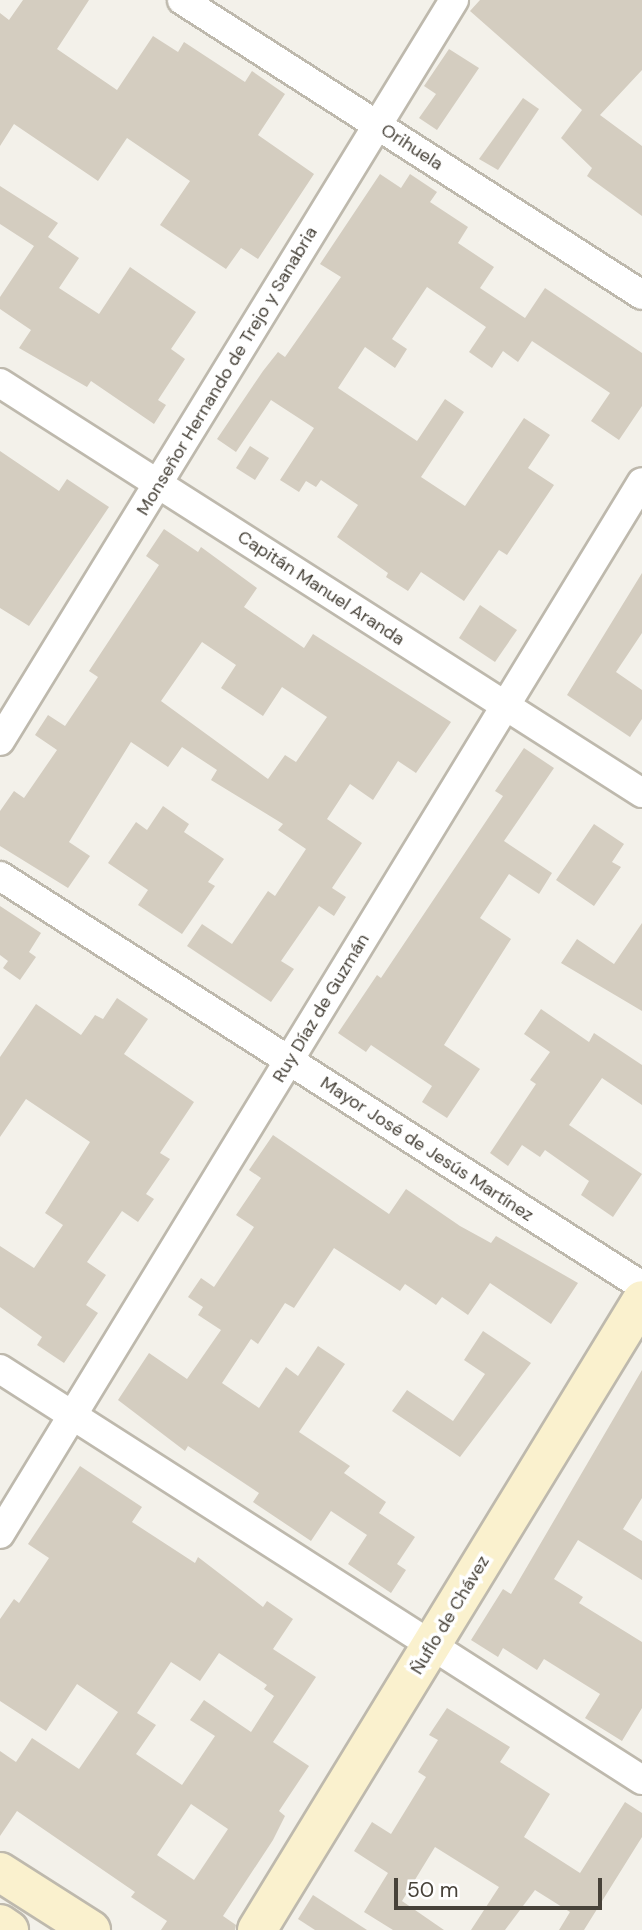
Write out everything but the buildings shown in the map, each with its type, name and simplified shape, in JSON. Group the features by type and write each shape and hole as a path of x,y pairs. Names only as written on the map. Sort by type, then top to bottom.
{"street":[{"name":"Orihuela","path":"182,0 642,295"},
{"name":"Monseñor Hernando de Trejo y Sanabria","path":"0,741 454,0"},
{"name":"Capitán Manuel Aranda","path":"0,383 642,793"},
{"name":"Ruy Díaz de Guzmán","path":"0,1534 642,482"},
{"name":"Mayor José de Jesús Martínez","path":"0,876 642,1286"},
{"name":"Ñuflo de Chávez","path":"257,1930 642,1300"},
{"path":"0,1369 642,1780"},
{"path":"0,1872 91,1930"},
{"path":"0,1924 9,1930"}]}
